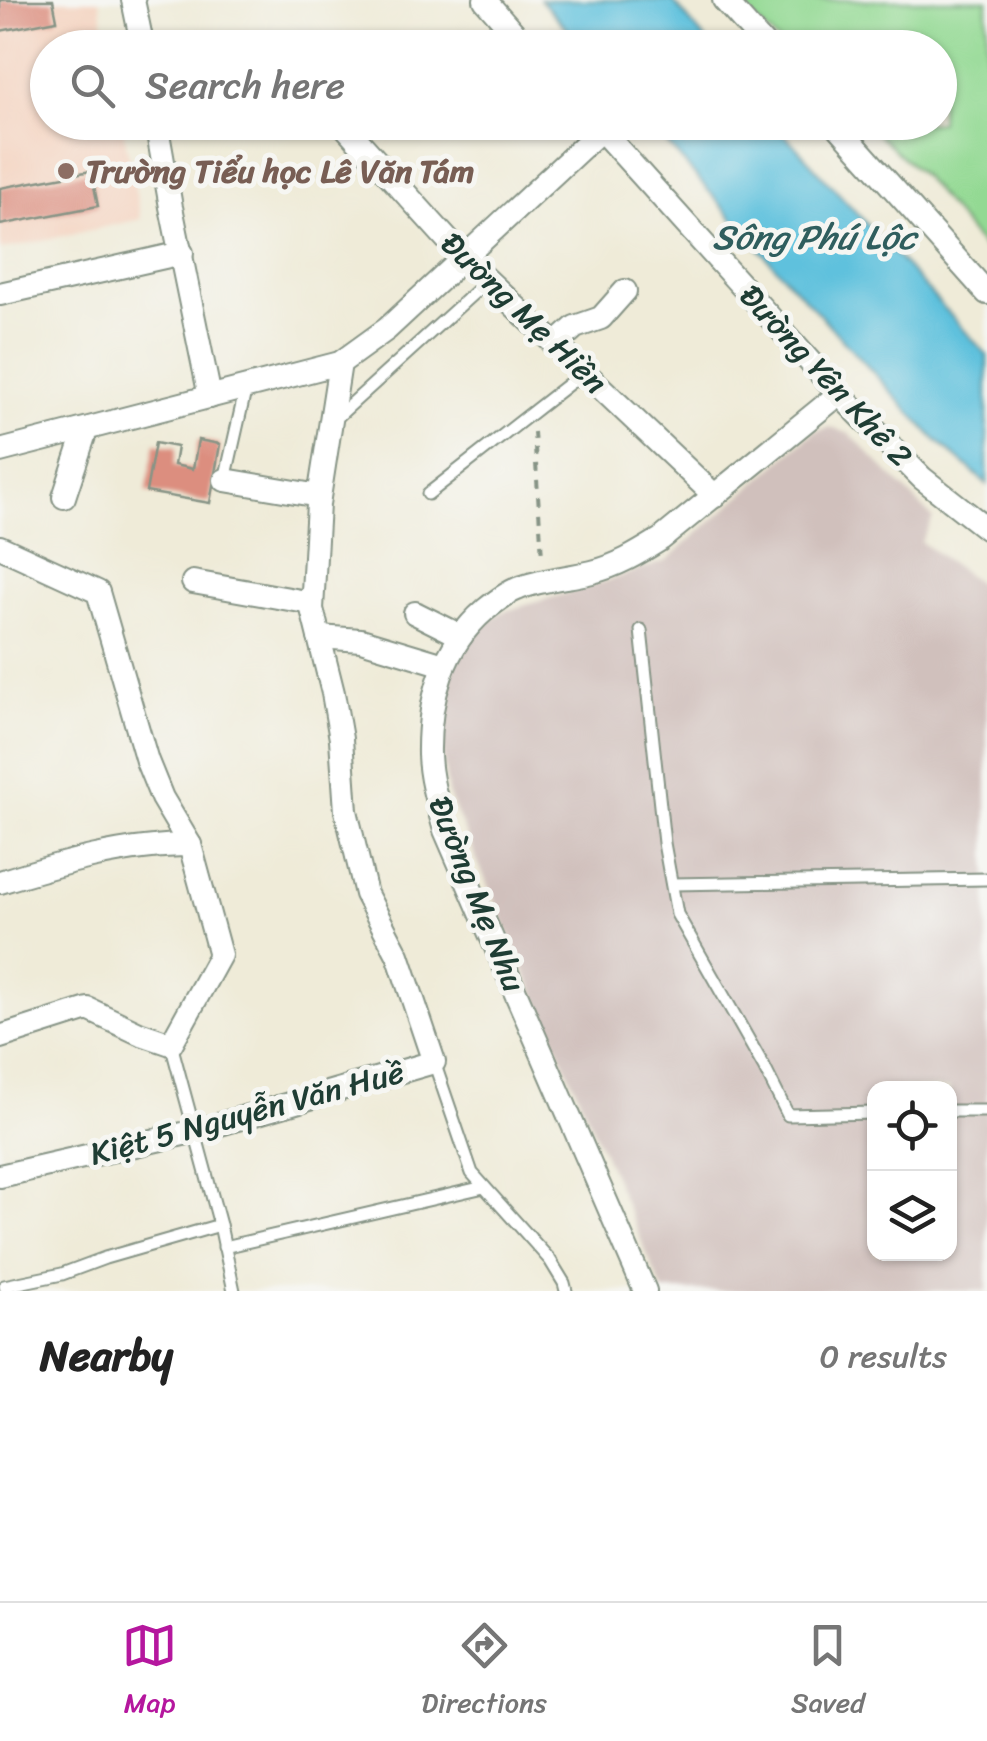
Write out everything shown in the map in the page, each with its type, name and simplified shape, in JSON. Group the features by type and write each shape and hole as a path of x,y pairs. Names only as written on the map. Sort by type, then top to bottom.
{"street":[{"path":"133,0 139,30"},
{"path":"485,0 511,30"},
{"path":"724,0 751,30"},
{"path":"160,140 210,397"},
{"name":"Đường Mẹ Hiền","path":"357,140 463,257 716,496"},
{"path":"0,451 340,363 387,328 584,140"},
{"name":"Đường Yên Khê 2","path":"611,140 840,394 922,478 987,529"},
{"path":"850,140 987,293"},
{"path":"0,294 182,252"},
{"path":"555,344 575,327 600,318 625,291"},
{"name":"Kiệt 5 Nguyễn Văn Huề","path":"0,1176 196,1132 434,1062 398,955 366,894 346,811 341,739 312,603 319,496 340,363"},
{"name":"Đường Mẹ Nhu","path":"645,1291 445,830 429,755 434,700 444,665 461,636 496,601 514,589 596,571 630,558 662,539 840,394"},
{"path":"64,497 86,430"},
{"path":"225,480 319,496"},
{"path":"0,1037 88,1009 171,1044 220,955 190,845 162,798 147,762 98,592 3,555"},
{"path":"193,582 312,603"},
{"path":"415,613 461,636"},
{"path":"319,638 361,640 444,665"},
{"path":"0,882 43,868 157,845 190,845"}],"lane":[{"path":"332,421 488,281"},
{"path":"428,494 584,372"},
{"path":"225,480 246,388"},
{"path":"640,630 664,843 677,914 788,1116 867,1113"},
{"path":"672,884 987,879"},
{"path":"171,1044 234,1291"},
{"path":"434,1062 472,1173 550,1260 566,1291"},
{"path":"957,1112 987,1110"},
{"path":"224,1247 484,1186"},
{"path":"4,1286 62,1274 220,1225"}],"path":[{"path":"533,414 544,582"}],"shaded area":[{"name":"Trường Tiểu học Lê Văn Tám","path":"0,0 99,0 105,30 30,30 30,140 125,140 141,219 0,250"},
{"path":"831,427 850,434 933,518 921,542 987,589 987,1291 663,1291 448,793 441,716 452,671 473,632 502,612 666,561 815,431"}],"green space":[{"path":"734,0 987,0 987,253 923,176 884,140 957,140 957,30 766,30"}],"water":[{"path":"541,0 672,0 697,30 568,30"},
{"name":"Sông Phú Lộc","path":"664,140 790,140 987,355 987,484 935,439"}],"building":[{"path":"0,0 53,0 57,20 0,31"},
{"path":"91,171 98,206 0,225 0,188"},
{"path":"198,440 220,444 210,503 146,492 155,443 177,447 174,465 193,469"}],"place":[{"name":"Trường Tiểu học Lê Văn Tám","path":"66,171"}]}
